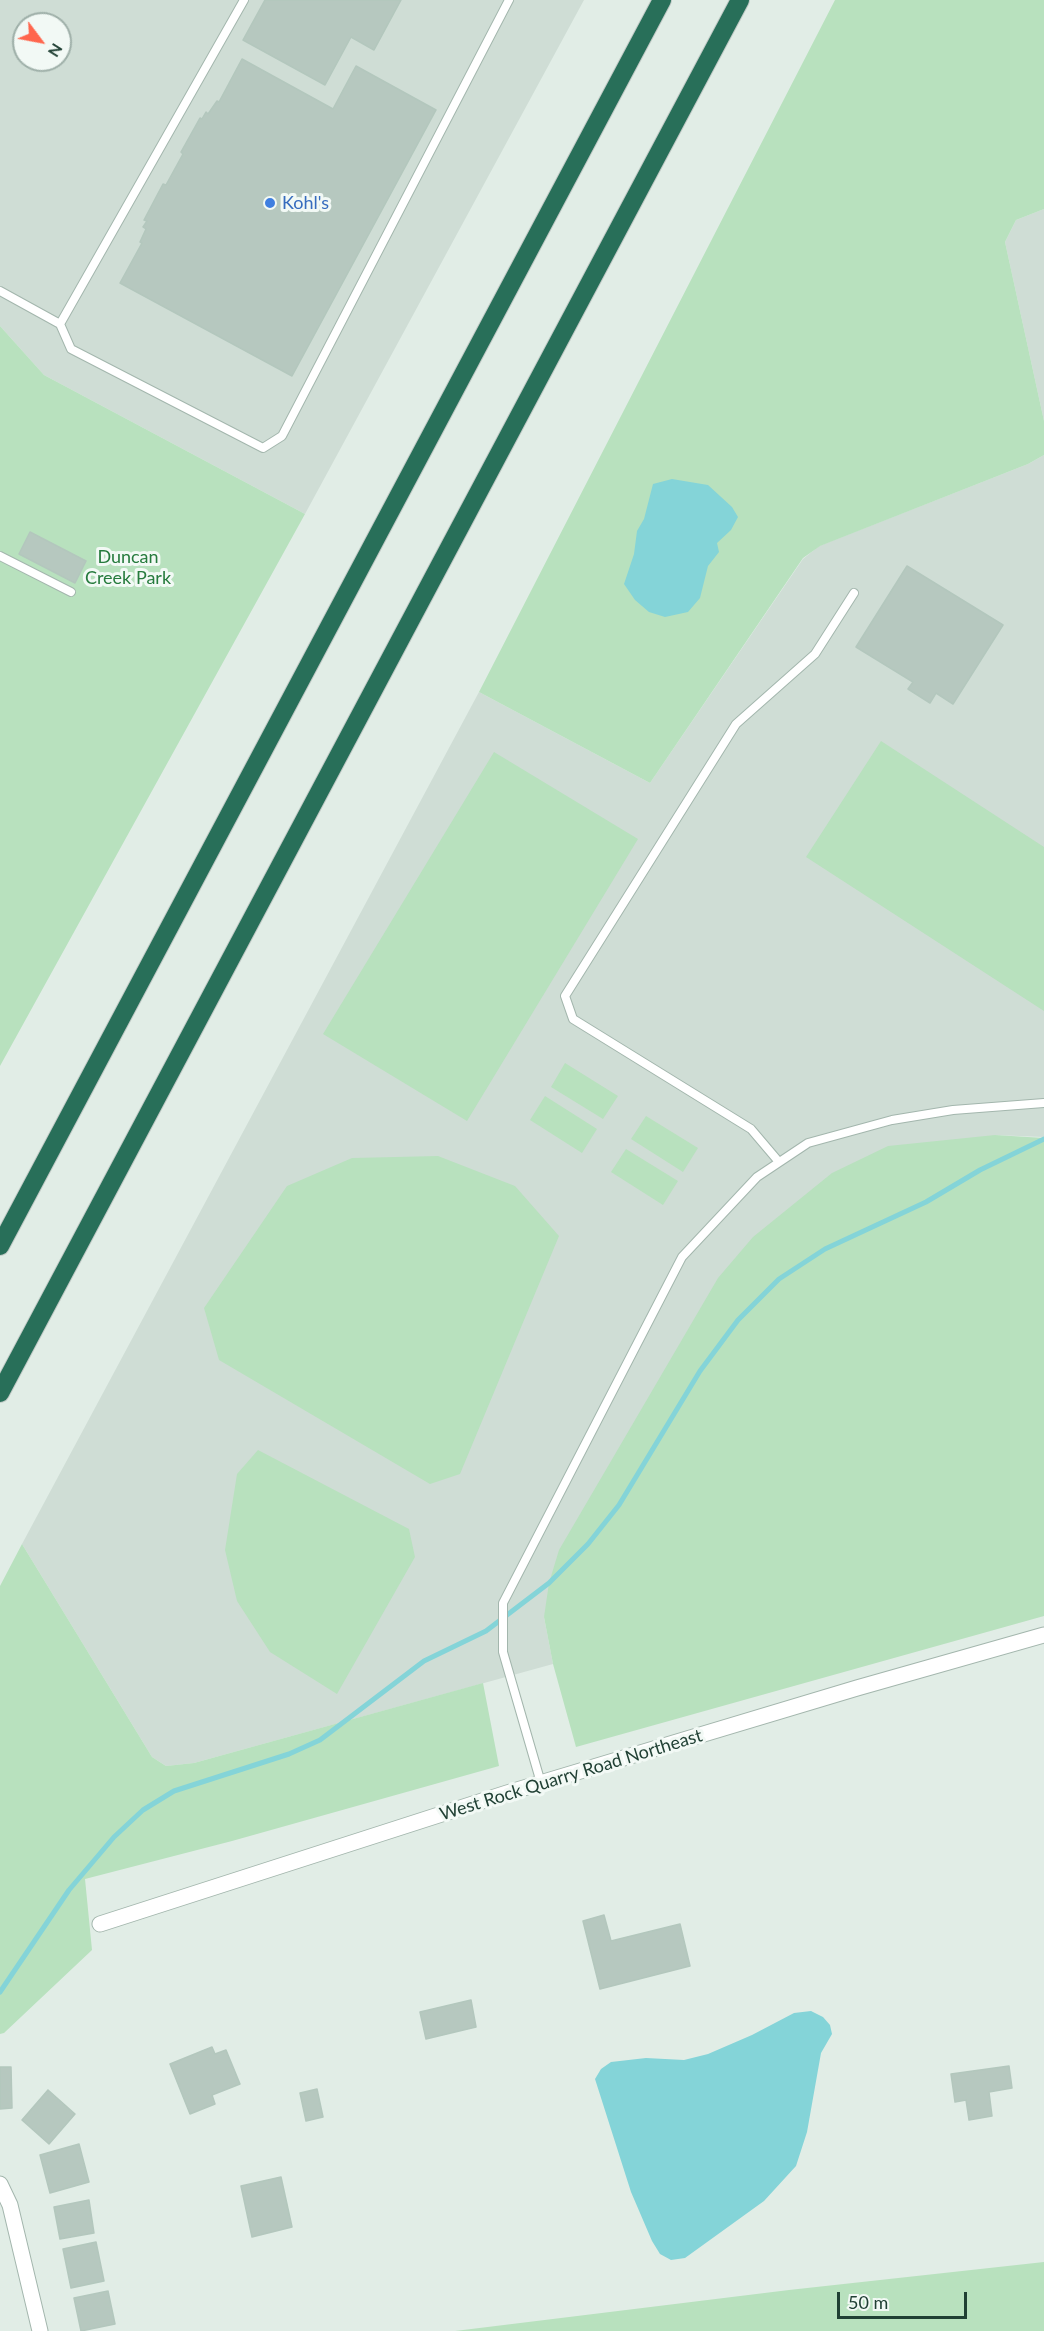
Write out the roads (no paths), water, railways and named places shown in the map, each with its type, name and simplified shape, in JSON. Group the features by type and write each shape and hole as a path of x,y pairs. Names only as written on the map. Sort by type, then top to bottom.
{"highway":[{"path":"0,1246 662,0"},
{"path":"0,1393 740,0"}],"street":[{"name":"West Rock Quarry Road Northeast","path":"100,1924 541,1783 857,1688 1044,1635"},
{"path":"0,2184 10,2205 40,2331"}],"lane":[{"path":"60,324 244,0"},
{"path":"0,291 60,324 71,349 263,448 282,436 509,0"},
{"path":"0,556 71,592"},
{"path":"779,1162 751,1130 573,1019 565,996 736,724 815,654 854,593"},
{"path":"541,1783 503,1652 503,1603 682,1257 757,1177 808,1143 892,1120 953,1110 1044,1103"}],"water":[{"path":"672,479 708,485 732,507 738,517 731,530 717,543 719,552 708,566 700,598 688,612 665,617 649,612 635,600 624,584 634,554 637,531 644,519 653,484"},
{"path":"811,2011 823,2017 830,2025 832,2034 821,2053 807,2132 796,2166 764,2201 685,2258 671,2260 660,2254 631,2192 595,2079 601,2069 611,2062 646,2058 684,2060 708,2054 794,2013"}],"waterway":[{"path":"0,1992 69,1890 114,1837 143,1810 174,1791 289,1754 320,1740 424,1661 486,1631 549,1583 588,1544 619,1505 700,1371 738,1320 779,1279 825,1249 926,1202 980,1170 1044,1139"}],"place":[{"name":"Kohl's","path":"270,203"}],"park label":[{"name":"Duncan Creek Park","path":"128,567"}]}
